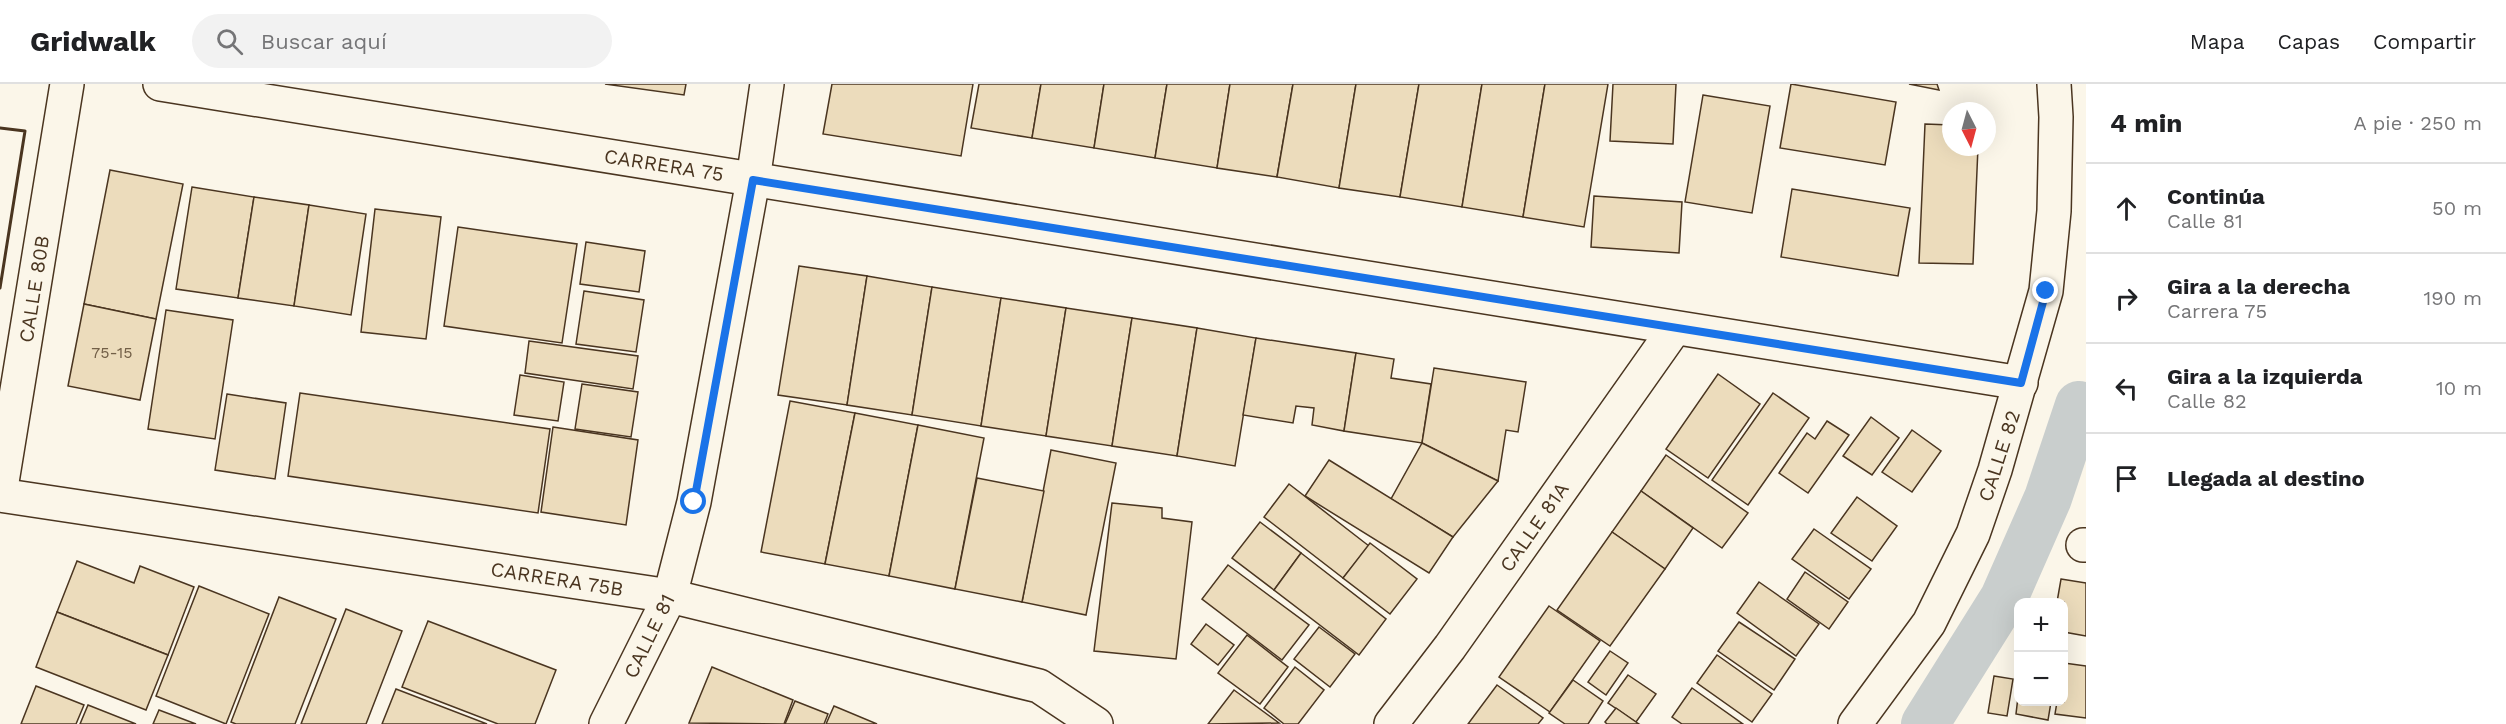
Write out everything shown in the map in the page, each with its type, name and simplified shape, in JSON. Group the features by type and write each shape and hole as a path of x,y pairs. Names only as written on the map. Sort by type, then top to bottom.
{"street":[{"name":"CALLE 80B","path":"0,494 67,84"},
{"name":"CARRERA 75","path":"160,84 2021,383"},
{"name":"CALLE 81","path":"606,724 670,596 694,502 753,180 767,84"},
{"name":"CALLE 82","path":"1855,724 1929,623 1973,534 2021,383 2046,291 2054,211 2056,117 2054,84"},
{"name":"CALLE 81A","path":"1391,724 1450,647 1675,328"},
{"name":"CARRERA 75B","path":"0,494 670,596 1039,686 1096,724"}],"building":[{"path":"605,84 686,84 684,95"},
{"path":"832,84 973,84 961,156 823,134"},
{"path":"979,84 1041,84 1032,138 971,128"},
{"path":"1041,84 1104,84 1094,148 1032,138"},
{"path":"1104,84 1167,84 1155,158 1094,148"},
{"path":"1167,84 1230,84 1217,168 1155,158"},
{"path":"1230,84 1293,84 1277,177 1217,168"},
{"path":"1293,84 1356,84 1339,188 1277,177"},
{"path":"1356,84 1419,84 1400,197 1339,188"},
{"path":"1419,84 1482,84 1462,207 1400,197"},
{"path":"1482,84 1545,84 1523,217 1462,207"},
{"path":"1545,84 1608,84 1584,227 1523,217"},
{"path":"1613,84 1676,84 1673,144 1610,141"},
{"path":"1791,84 1896,102 1885,165 1780,148"},
{"path":"1909,84 1937,84 1939,90"},
{"path":"1703,95 1770,106 1752,213 1685,202"},
{"path":"1925,124 1942,125 1942,156 1978,156 1973,264 1919,263"},
{"path":"110,170 183,184 156,319 84,304"},
{"path":"192,187 254,197 238,298 176,289"},
{"path":"1792,189 1910,208 1898,276 1781,257"},
{"path":"1594,196 1682,202 1679,253 1591,247"},
{"path":"254,197 309,205 294,306 238,298"},
{"path":"309,205 366,214 351,315 294,306"},
{"path":"375,209 441,217 426,339 361,332"},
{"path":"458,227 577,244 562,343 444,326"},
{"path":"586,242 645,251 639,292 580,284"},
{"path":"799,266 867,276 847,405 778,395"},
{"path":"867,276 932,287 912,415 847,405"},
{"path":"932,287 1001,298 981,426 912,415"},
{"path":"584,291 644,300 636,352 576,344"},
{"path":"1001,298 1066,308 1046,436 981,426"},
{"path":"84,304 156,319 140,400 68,386"},
{"path":"1066,308 1132,318 1112,446 1046,436"},
{"path":"166,310 233,320 215,439 148,429"},
{"path":"1132,318 1197,328 1177,456 1112,446"},
{"path":"1197,328 1256,338 1235,466 1177,456"},
{"path":"1256,338 1356,353 1344,431 1312,425 1314,408 1296,406 1293,423 1243,415"},
{"path":"529,341 638,356 633,389 525,373"},
{"path":"1356,353 1394,359 1391,378 1431,384 1422,443 1344,431"},
{"path":"1434,368 1526,382 1518,432 1506,430 1498,481 1422,443"},
{"path":"1718,374 1760,404 1708,478 1666,449"},
{"path":"520,375 564,382 558,421 514,415"},
{"path":"582,384 638,392 631,437 575,429"},
{"path":"300,393 550,429 538,513 288,476"},
{"path":"1773,393 1809,418 1748,505 1712,480"},
{"path":"227,394 286,403 275,479 215,470"},
{"path":"790,401 855,413 825,564 761,552"},
{"path":"855,413 918,425 889,576 825,564"},
{"path":"1871,417 1899,438 1872,475 1843,456"},
{"path":"1827,421 1849,435 1808,493 1779,473 1807,433 1815,439"},
{"path":"918,425 984,438 955,589 889,576"},
{"path":"553,427 638,440 626,525 541,512"},
{"path":"1912,430 1941,451 1912,492 1882,472"},
{"path":"1422,443 1498,481 1453,537 1391,499"},
{"path":"1051,450 1116,463 1086,615 1022,602"},
{"path":"1666,455 1748,513 1722,548 1641,491"},
{"path":"1329,460 1453,537 1429,573 1305,496"},
{"path":"977,478 1044,491 1022,602 955,589"},
{"path":"1289,484 1369,546 1343,578 1264,517"},
{"path":"1641,491 1693,528 1665,569 1612,532"},
{"path":"1857,497 1897,526 1872,561 1831,533"},
{"path":"1112,503 1162,508 1162,518 1192,522 1176,659 1094,651"},
{"path":"1260,522 1301,553 1274,590 1232,558"},
{"path":"1814,529 1871,569 1849,599 1792,559"},
{"path":"1612,532 1665,569 1610,646 1557,610"},
{"path":"1370,543 1417,579 1390,614 1343,578"},
{"path":"1301,553 1386,619 1359,655 1274,590"},
{"path":"77,561 134,583 140,566 194,587 168,655 57,612"},
{"path":"1228,565 1309,625 1282,660 1202,599"},
{"path":"1805,572 1848,602 1829,629 1787,599"},
{"path":"2061,579 2086,583 2086,636 2068,633 2068,598 2058,598"},
{"path":"1759,582 1819,624 1796,656 1737,613"},
{"path":"199,586 269,614 226,724 156,696"},
{"path":"279,597 336,619 295,724 236,724 231,722"},
{"path":"1549,606 1600,641 1550,712 1499,677"},
{"path":"346,609 402,631 366,724 301,724"},
{"path":"57,612 168,655 146,710 36,667"},
{"path":"428,621 556,670 535,724 498,724 402,687"},
{"path":"1739,622 1795,659 1774,690 1718,651"},
{"path":"1206,624 1234,645 1218,665 1191,644"},
{"path":"1319,627 1355,654 1330,687 1294,659"},
{"path":"1247,635 1288,667 1260,704 1218,673"},
{"path":"1610,651 1628,663 1606,695 1588,682"},
{"path":"1717,655 1772,694 1752,722 1697,683"},
{"path":"2068,664 2086,666 2086,718 2055,714 2056,706 2068,706"},
{"path":"712,667 793,700 784,724 689,723"},
{"path":"1295,667 1324,690 1298,724 1284,724 1264,708"},
{"path":"1628,675 1656,694 1636,722 1608,703"},
{"path":"1994,676 2013,679 2007,716 1988,713"},
{"path":"1573,680 1603,701 1588,724 1565,724 1549,713"},
{"path":"1497,685 1543,718 1538,724 1468,724"},
{"path":"36,686 84,705 76,724 21,724"},
{"path":"1692,688 1743,724 1682,724 1672,717"},
{"path":"396,689 487,724 382,724"},
{"path":"1234,690 1279,723 1208,724"},
{"path":"795,701 828,714 824,724 785,724"},
{"path":"88,705 136,724 80,724"},
{"path":"834,706 877,724 826,724"},
{"path":"2017,706 2050,706 2048,720 2016,714"},
{"path":"1616,708 1639,724 1607,724 1605,722"},
{"path":"159,710 196,724 153,724"}],"waterway":[{"path":"1925,724 2004,598 2048,498 2079,405"}],"wall":[{"path":"0,128 25,131 0,288"}],"route":[{"path":"694,502 753,180 2021,383 2046,291"}]}
